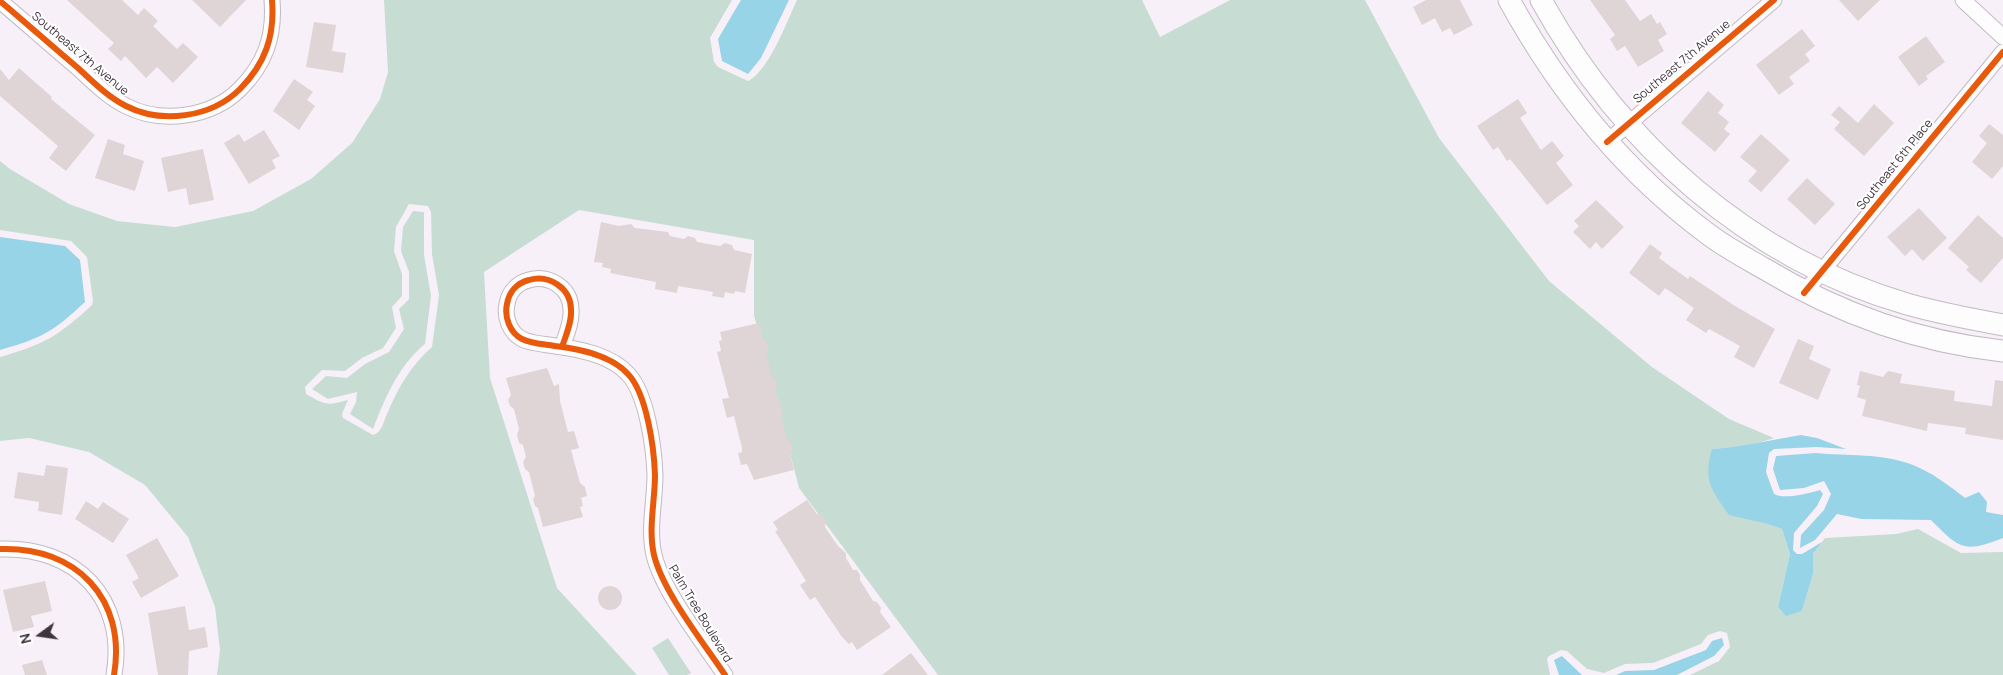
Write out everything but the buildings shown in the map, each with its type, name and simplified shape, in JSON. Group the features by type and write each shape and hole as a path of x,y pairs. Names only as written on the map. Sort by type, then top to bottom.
{"main road":[{"path":"1509,0 1565,89 1607,142 1644,180 1697,226 1804,293 1884,325 1940,341 2003,352"},
{"path":"1542,0 1575,56 1626,123 1666,165 1701,195 1743,226 1822,272 1864,290 1906,304 2003,325"}],"street":[{"name":"Southeast 7th Avenue","path":"0,1 111,97 143,113 161,116 181,116 219,104 236,93 251,78 262,61 270,43 273,24 272,0"},
{"name":"Southeast 7th Avenue","path":"1607,142 1626,123 1774,0"},
{"path":"1963,0 2003,37"},
{"name":"Southeast 6th Place","path":"1804,293 2003,52"},
{"path":"534,278 545,278 556,283 564,291 571,310 562,347 532,343 521,339 512,331 507,321 506,309 508,298 514,288 534,278"},
{"name":"Palm Tree Boulevard","path":"562,347 595,354 612,361 629,374 643,401 655,474 652,542 654,557 664,580 725,675"},
{"path":"0,549 41,552 62,560 81,573 97,589 110,612 116,634 118,656 114,675"}],"green space":[{"path":"384,0 732,0 710,38 714,62 718,67 748,81 756,76 770,57 797,0 1142,0 1160,37 1230,0 1365,0 1439,138 1549,281 1652,367 1729,419 1774,438 1749,446 1712,449 1764,523 1782,529 1790,554 1778,607 1786,615 1802,611 1813,574 1813,554 1825,538 1896,534 1918,529 1961,553 2003,552 2003,675 1690,675 1719,661 1730,647 1727,633 1720,631 1708,635 1701,644 1653,663 1625,664 1604,673 1587,669 1567,651 1561,650 1547,659 1550,675 938,675 799,488 754,315 754,240 579,210 484,272 490,378 557,588 637,675 217,675 220,650 215,607 188,537 145,485 89,452 29,438 0,441 0,357 28,348 50,338 80,316 92,305 93,301 87,257 71,241 0,230 0,161 10,169 69,204 117,221 175,227 253,211 311,179 352,143 380,99 388,72","holes":["409,204 428,206 431,212 432,254 439,295 432,347 406,377 395,395 380,430 373,435 343,418 342,414 348,400 330,404 322,402 306,394 305,387 322,370 345,371 362,358 383,348 396,328 392,307 402,296 402,274 394,251 396,227"]},
{"path":"413,211 424,212 424,255 431,296 425,344 400,372 373,429 350,414 356,402 357,392 328,399 312,389 326,376 347,378 365,364 389,352 404,329 399,309 409,299 409,272 401,251 403,227"},
{"path":"668,638 691,673 687,675 669,675 652,648"}],"water":[{"path":"741,0 789,0 761,58 748,74 722,61 718,39"},
{"path":"0,237 65,246 80,260 85,302 46,333 26,342 0,350"},
{"path":"1801,435 1817,438 1846,449 1817,447 1774,449 1769,453 1766,472 1774,494 1790,496 1820,490 1823,494 1817,506 1794,533 1793,550 1797,554 1802,554 1822,542 1813,554 1813,574 1802,611 1786,616 1778,607 1790,554 1782,529 1729,515 1713,491 1708,469 1712,449"},
{"path":"1816,453 1890,458 1920,468 1947,484 1965,498 1979,492 1987,502 1986,512 2003,515 2003,538 1979,546 1962,546 1948,537 1931,520 1861,519 1837,514 1815,540 1800,548 1801,535 1824,510 1831,494 1824,481 1804,488 1780,490 1773,469 1776,456"},
{"path":"1722,638 1724,645 1714,656 1677,675 1616,675 1625,671 1654,670 1706,650 1712,641"},
{"path":"1562,656 1582,675 1559,675 1554,660"}],"cycle path":[{"path":"0,1 113,98 140,112 170,116 200,112 215,106 228,99 249,79 262,59 270,37 273,13 272,0"},
{"path":"1607,142 1774,0"},
{"path":"1804,293 2003,52"},
{"path":"562,347 571,319 570,302 567,295 558,284 544,279 529,280 521,283 514,289 506,309 507,319 514,333 530,342 538,344 575,349 604,358 621,367 635,383 645,408 653,451 655,475 652,545 654,555 666,585 675,601 725,675"},
{"path":"0,549 27,550 52,557 73,568 90,582 104,601 112,623 116,648 114,675"}]}
